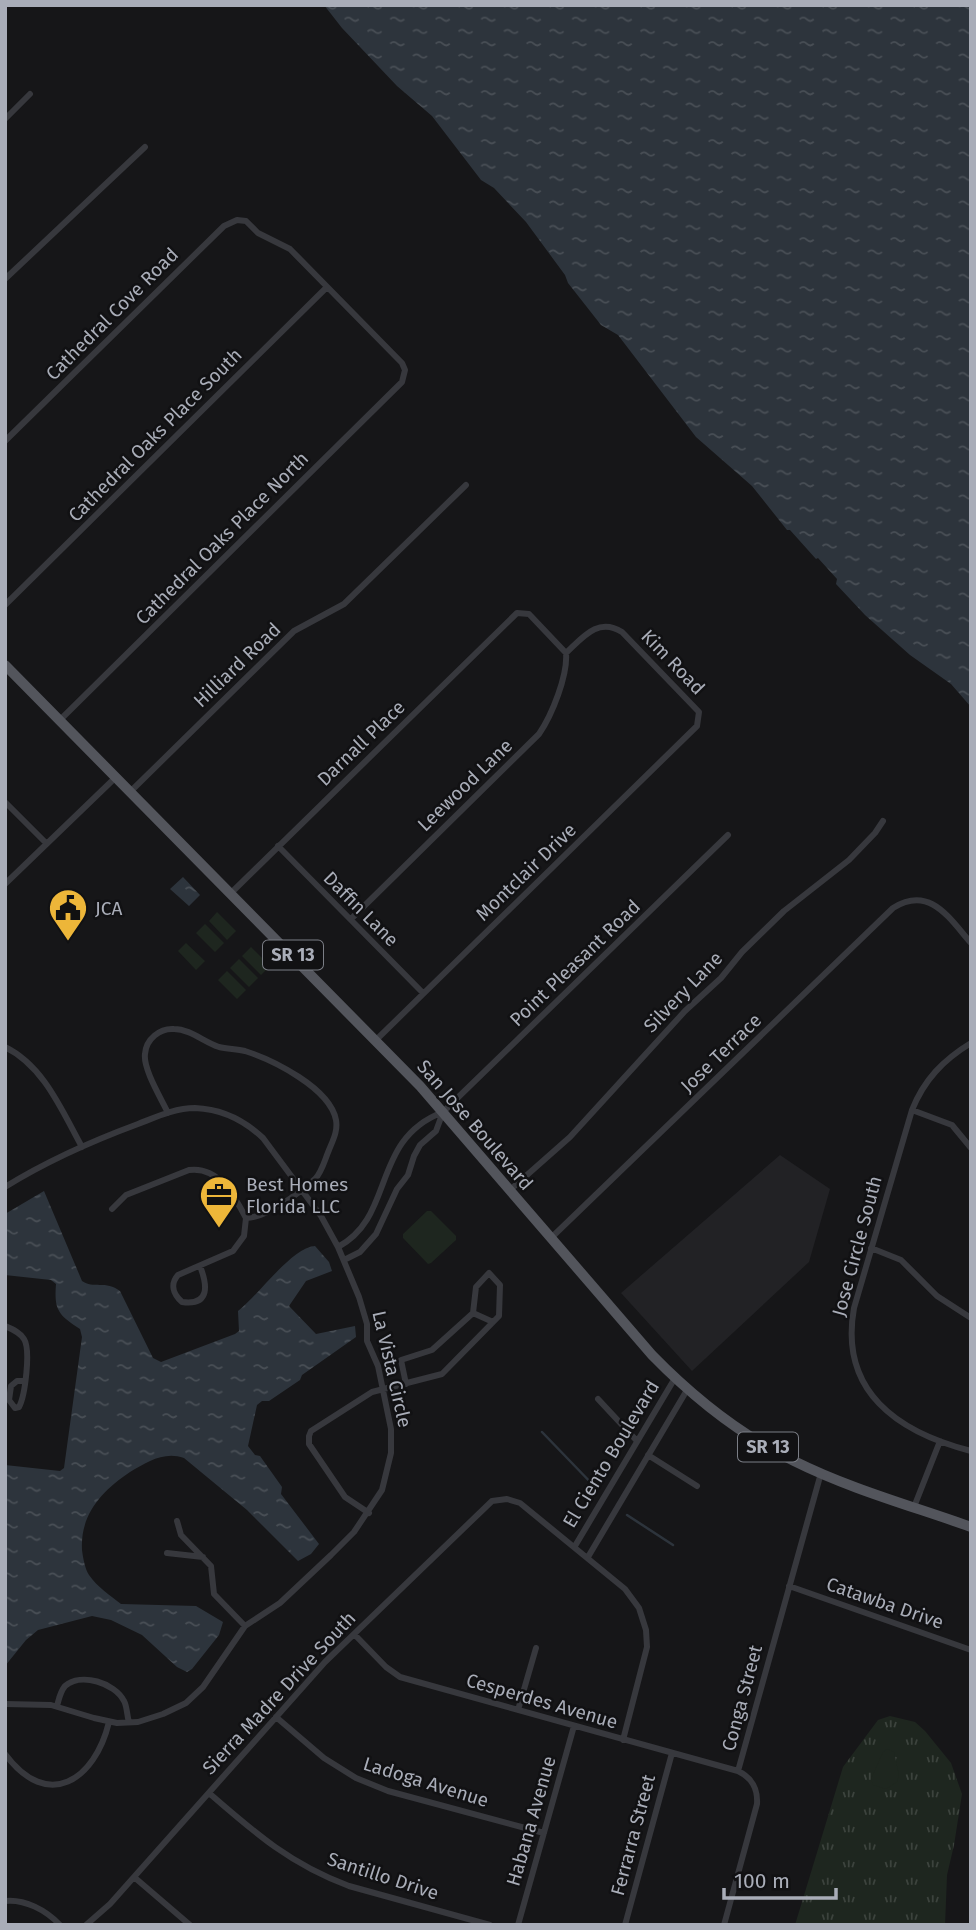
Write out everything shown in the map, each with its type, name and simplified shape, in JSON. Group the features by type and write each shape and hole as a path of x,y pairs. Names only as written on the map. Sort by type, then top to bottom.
{"main road":[{"name":"San Jose Boulevard","path":"5,665 376,1040 443,1112 652,1355 687,1390 754,1439 821,1473 971,1527"}],"street":[{"path":"5,119 30,94"},
{"path":"5,279 145,147"},
{"name":"Cathedral Cove Road","path":"5,441 224,226 237,220 246,221 258,233 290,249 327,287"},
{"name":"Cathedral Oaks Place North","path":"60,720 405,377 402,363 327,287"},
{"name":"Cathedral Oaks Place South","path":"5,605 327,287"},
{"name":"Hilliard Road","path":"131,791 294,631 344,604 466,485"},
{"name":"Darnall Place","path":"231,892 517,612 529,614 566,653"},
{"name":"Kim Road","path":"566,653 596,627 614,627 677,687 699,712 697,726"},
{"name":"Leewood Lane","path":"351,919 539,734 557,695 565,668 566,653"},
{"name":"Montclair Drive","path":"376,1040 697,726"},
{"path":"5,884 116,777"},
{"path":"5,802 46,843"},
{"name":"Silvery Lane","path":"510,1190 570,1137 669,1027 721,978 742,952 784,911 849,860 883,821"},
{"name":"Point Pleasant Road","path":"338,1247 357,1235 371,1215 397,1148 427,1118 443,1112 728,835"},
{"name":"Daffin Lane","path":"278,846 423,993"},
{"name":"Jose Terrace","path":"551,1238 893,908 906,901 917,900 942,909 971,943"},
{"path":"168,1112 145,1063 145,1052 149,1042 165,1030 175,1028 222,1048 244,1051 269,1061 298,1077 319,1093 336,1118 335,1135 318,1174 266,1214 246,1218"},
{"name":"Jose Circle South","path":"971,1043 934,1072 912,1110 851,1324 853,1362 866,1389 879,1405 940,1441 971,1451"},
{"path":"5,1047 23,1058 38,1073 82,1147"},
{"name":"La Vista Circle","path":"5,1187 82,1147 168,1112 205,1109 237,1119 263,1138 321,1216 338,1247 367,1324 367,1341 378,1366 391,1429 391,1454 382,1490 369,1513 331,1555 280,1603 246,1626 203,1687 186,1703 138,1722 109,1722 38,1703 5,1704"},
{"path":"912,1110 952,1125 971,1148"},
{"name":"Point Pleasant Road","path":"344,1260 368,1245 376,1234 399,1186 408,1175 420,1144 436,1130 443,1112"},
{"path":"112,1209 126,1195 189,1170 197,1169 214,1174 246,1218 244,1236 240,1244 227,1255 200,1266 178,1275 173,1280 173,1287 182,1302 188,1303 201,1298 206,1292 207,1285 200,1266"},
{"path":"383,1180 399,1186"},
{"path":"371,1215 382,1220"},
{"path":"871,1248 901,1260 937,1296 971,1318"},
{"path":"369,1513 345,1497 309,1444 311,1432 365,1395 383,1389 406,1384 442,1374 499,1316 500,1284 489,1273 476,1287 473,1312 432,1350 401,1360 406,1384"},
{"path":"473,1312 493,1322"},
{"path":"5,1326 26,1341 25,1381"},
{"name":"El Ciento Boulevard","path":"575,1546 675,1378"},
{"name":"El Ciento Boulevard","path":"588,1557 687,1390"},
{"path":"598,1399 637,1441"},
{"path":"914,1507 940,1441"},
{"path":"648,1455 697,1486"},
{"name":"Conga Street","path":"724,1925 758,1796 752,1781 738,1771 821,1473"},
{"name":"Sierra Madre Drive South","path":"86,1925 104,1910 354,1633 484,1506 492,1501 507,1499 520,1503 575,1546"},
{"path":"177,1521 181,1535 211,1566 214,1594 246,1626"},
{"path":"575,1546 631,1596 639,1608 646,1630 645,1658 623,1740"},
{"path":"167,1553 203,1557"},
{"name":"Catawba Drive","path":"789,1586 971,1650"},
{"name":"Cesperdes Avenue","path":"354,1633 386,1667 400,1677 738,1771"},
{"path":"518,1710 536,1648"},
{"path":"57,1706 60,1694 70,1683 92,1681 117,1692 124,1701 128,1722"},
{"name":"Ladoga Avenue","path":"276,1717 324,1758 356,1778 388,1791 544,1833"},
{"path":"5,1754 24,1774 50,1785 60,1786 71,1782 95,1757 106,1737 109,1722"},
{"name":"Habana Avenue","path":"519,1925 574,1726"},
{"name":"Ferrarra Street","path":"625,1925 672,1753"},
{"name":"Santillo Drive","path":"209,1793 262,1839 295,1861 327,1877 349,1886 490,1925"},
{"path":"134,1877 190,1925"},
{"path":"5,1901 16,1900 38,1908 60,1925"}],"shaded area":[{"path":"780,1155 830,1189 809,1262 692,1371 621,1293"}],"green space":[{"path":"217,912 236,931 227,940 209,921"},
{"path":"205,924 224,943 215,952 196,933"},
{"path":"186,943 205,961 196,970 178,951"},
{"path":"251,947 270,966 261,975 242,956"},
{"path":"239,959 258,978 249,987 230,968"},
{"path":"227,971 246,990 237,999 218,980"},
{"path":"427,1211 431,1211 456,1236 456,1240 428,1264 403,1238 403,1234"},
{"path":"890,1716 915,1722 925,1731 951,1763 962,1794 947,1875 945,1925 795,1925 843,1767 878,1720"},
{"path":"887,1749 894,1752 899,1775 897,1782 886,1789 873,1785 871,1779 883,1752"}],"water":[{"path":"324,5 971,5 971,707 951,684 910,655 865,615 836,584 837,579 818,558 787,530 752,486 696,437 618,335 601,325 526,222 494,188 481,180 432,116 397,86"},
{"path":"183,877 200,895 189,906 170,889"},
{"path":"44,1191 82,1281 110,1286 120,1291 153,1358 161,1362 239,1331 238,1311 286,1263 315,1246 329,1262 332,1271 306,1281 289,1306 316,1334 355,1326 356,1337 302,1375 300,1380 269,1401 262,1401 257,1405 248,1446 255,1455 260,1456 282,1487 281,1494 319,1544 311,1554 298,1561 247,1510 184,1458 177,1456 156,1459 130,1472 110,1487 89,1515 82,1537 82,1550 86,1570 104,1591 121,1604 196,1606 223,1622 219,1635 187,1672 177,1667 142,1635 111,1620 92,1616 38,1630 5,1666 5,1465 60,1471 64,1468 82,1337 80,1329 59,1311 56,1284 51,1280 5,1275 5,1214"}],"waterway":[{"path":"542,1432 597,1489"},
{"path":"627,1515 673,1545"}],"place":[{"name":"JCA","path":"68,942"},
{"name":"Best Homes Florida LLC","path":"219,1229"}]}
